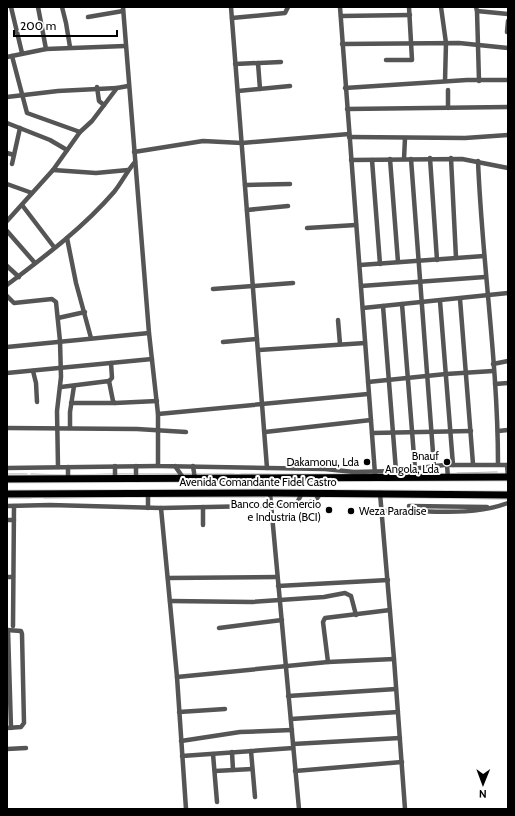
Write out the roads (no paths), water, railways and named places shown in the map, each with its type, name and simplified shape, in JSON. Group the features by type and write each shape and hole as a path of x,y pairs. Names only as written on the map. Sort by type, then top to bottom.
{"highway":[{"name":"Avenida Comandante Fidel Castro","path":"7,479 290,479 375,475 448,478 508,477"},
{"name":"Avenida Comandante Fidel Castro","path":"7,494 380,493 508,495"}],"street":[{"path":"11,7 22,53"},
{"path":"38,7 46,49"},
{"path":"62,7 70,47"},
{"path":"231,7 259,350 267,468"},
{"path":"232,18 285,14 288,7"},
{"path":"340,7 375,475"},
{"path":"386,60 412,60 409,7"},
{"path":"442,7 446,43 445,81"},
{"path":"88,18 123,9 149,333 158,414 158,466"},
{"path":"479,80 479,45 476,9 508,14"},
{"path":"340,16 410,15"},
{"path":"507,32 508,21"},
{"path":"342,44 446,43 508,48"},
{"path":"80,132 26,113 10,57 22,53 46,49 125,46"},
{"path":"235,64 281,62"},
{"path":"258,63 260,89"},
{"path":"345,88 445,81 508,80"},
{"path":"7,97 128,86"},
{"path":"238,91 290,86"},
{"path":"97,88 99,101 104,105"},
{"path":"7,221 53,170 80,132 92,121 117,88"},
{"path":"448,90 448,108"},
{"path":"347,109 508,107"},
{"path":"7,123 50,140 67,150"},
{"path":"12,164 20,128"},
{"path":"134,152 203,141 242,143 349,135 405,138 471,138 508,135"},
{"path":"404,159 405,138"},
{"path":"7,153 14,154"},
{"path":"430,158 437,260"},
{"path":"351,160 451,158 478,161 508,168"},
{"path":"451,158 456,258"},
{"path":"411,159 434,466"},
{"path":"372,160 380,264"},
{"path":"390,160 398,262"},
{"path":"478,161 485,277 495,384 498,431 498,464"},
{"path":"7,285 67,238 113,193 135,162"},
{"path":"53,170 96,173 128,170"},
{"path":"7,184 32,193"},
{"path":"245,185 290,184"},
{"path":"22,204 54,247"},
{"path":"248,210 288,206"},
{"path":"307,228 356,225"},
{"path":"7,231 35,263"},
{"path":"67,238 76,284 91,338"},
{"path":"360,265 484,256"},
{"path":"7,266 18,277"},
{"path":"361,286 485,277"},
{"path":"212,289 293,283"},
{"path":"363,308 508,293"},
{"path":"7,296 14,303 54,300 56,302 61,369 61,387 57,411 58,467"},
{"path":"460,299 473,464"},
{"path":"440,301 450,432 450,465 448,478"},
{"path":"402,304 415,469"},
{"path":"383,306 396,471"},
{"path":"58,318 85,312"},
{"path":"338,320 340,344"},
{"path":"7,346 149,333"},
{"path":"223,342 258,339"},
{"path":"259,350 365,343"},
{"path":"7,373 61,369 152,359"},
{"path":"493,364 508,361"},
{"path":"111,363 112,378 109,381 115,403"},
{"path":"33,371 36,383 37,402"},
{"path":"368,382 465,372 493,371"},
{"path":"61,387 109,381"},
{"path":"495,384 508,383"},
{"path":"70,428 71,403 74,386"},
{"path":"158,414 368,394"},
{"path":"71,403 157,401"},
{"path":"265,432 371,420"},
{"path":"7,428 70,428 186,432"},
{"path":"498,431 508,430"},
{"path":"372,433 471,431"},
{"path":"7,468 29,469 58,467 193,466 311,469 375,475 434,466 498,464 508,465 508,477"},
{"path":"115,466 115,479"},
{"path":"136,466 136,479"},
{"path":"175,466 184,479"},
{"path":"193,466 195,479"},
{"path":"68,467 68,479"},
{"path":"237,468 238,479"},
{"path":"29,469 29,479"},
{"path":"290,469 290,479"},
{"path":"304,469 304,478"},
{"path":"311,469 317,472 321,478"},
{"path":"148,493 148,508"},
{"path":"270,493 299,809"},
{"path":"296,504 302,493"},
{"path":"305,504 311,493"},
{"path":"7,506 50,505 161,508 305,504 315,501 322,493"},
{"path":"380,493 405,809"},
{"path":"497,507 508,503"},
{"path":"409,506 484,507 508,503"},
{"path":"13,626 14,506"},
{"path":"203,507 203,525"},
{"path":"381,511 467,511 508,507"},
{"path":"161,508 177,677 186,809"},
{"path":"7,520 14,520"},
{"path":"168,578 277,576"},
{"path":"7,577 13,577"},
{"path":"278,586 388,580"},
{"path":"332,584 334,594"},
{"path":"170,601 279,601 324,597 345,593 349,595 356,614"},
{"path":"328,662 324,619 329,616 390,610"},
{"path":"219,628 282,620"},
{"path":"8,630 21,631 24,723 21,727 9,728 8,630"},
{"path":"177,677 328,662 394,659"},
{"path":"288,696 396,689"},
{"path":"179,712 225,709"},
{"path":"291,719 398,712"},
{"path":"181,741 240,732 292,730"},
{"path":"182,756 400,738"},
{"path":"7,749 26,748"},
{"path":"251,750 255,797"},
{"path":"232,752 233,770"},
{"path":"213,754 217,802"},
{"path":"295,771 402,762"},
{"path":"214,771 252,769"}],"waterway":[{"path":"415,472 438,472"},
{"path":"457,473 497,472"},
{"path":"7,474 27,474"},
{"path":"31,474 67,475"},
{"path":"70,475 113,474"},
{"path":"116,474 133,474"},
{"path":"138,474 178,474"},
{"path":"183,474 192,474"},
{"path":"197,474 234,474"},
{"path":"241,474 270,474"},
{"path":"44,498 144,497"},
{"path":"155,497 265,497"},
{"path":"273,497 298,497"},
{"path":"7,498 31,498"},
{"path":"428,498 508,499"}],"place":[{"name":"Dakamonu, Lda","path":"367,462"},
{"name":"Bnauf Angola, Lda","path":"447,462"},
{"name":"Banco de Comercio e Industria (BCI)","path":"329,510"},
{"name":"Weza Paradise","path":"351,511"}]}
